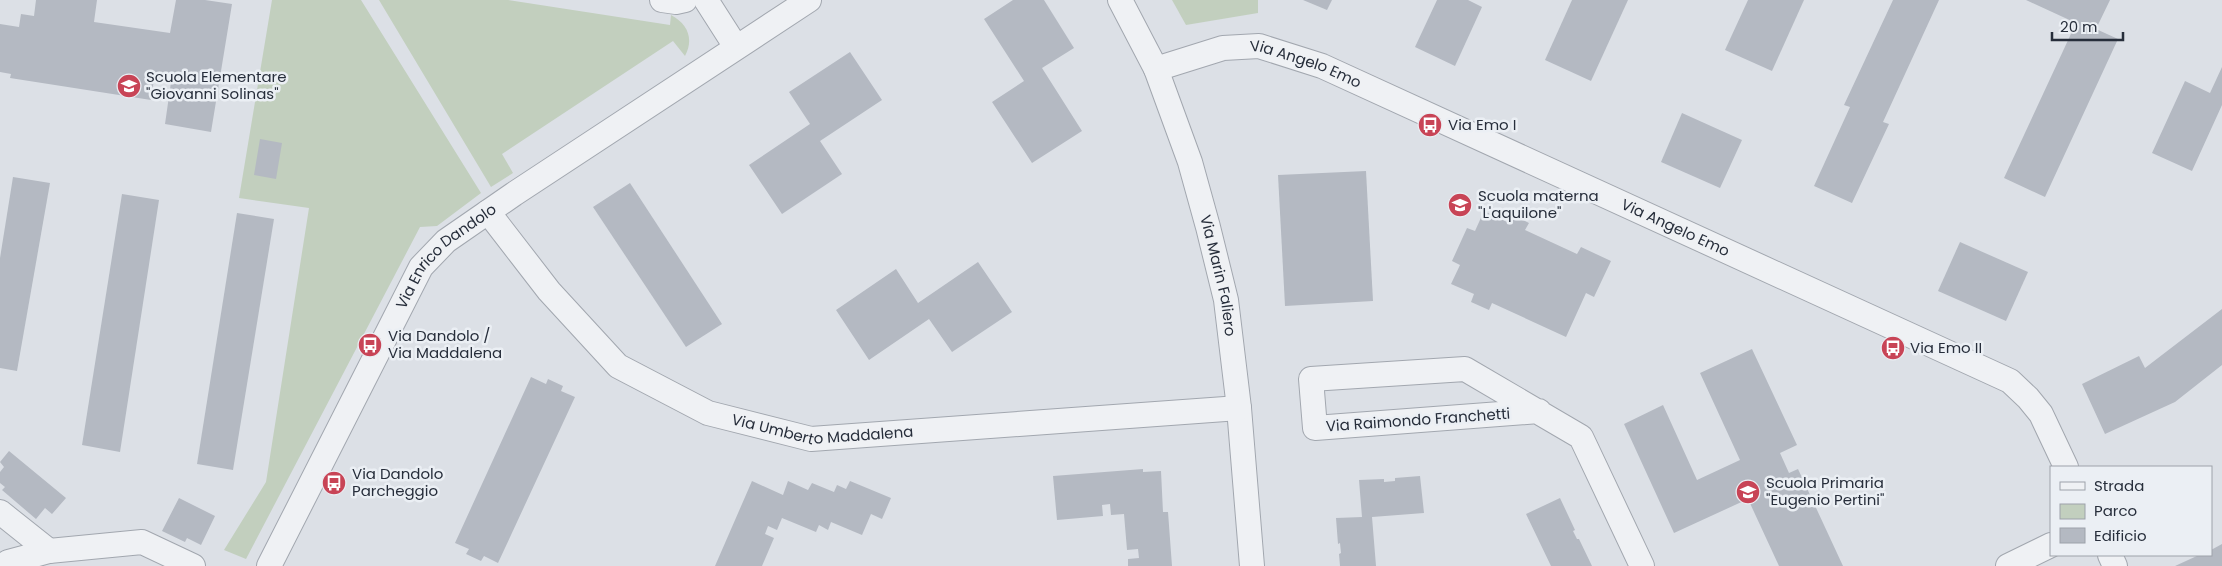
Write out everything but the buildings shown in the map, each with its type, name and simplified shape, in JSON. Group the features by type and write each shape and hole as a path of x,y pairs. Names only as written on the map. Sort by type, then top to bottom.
{"street":[{"path":"662,0 676,2 685,0"},
{"path":"706,0 736,47"},
{"name":"Via Enrico Dandolo","path":"269,566 421,266 446,241 488,212 809,0"},
{"name":"Via Marin Faliero","path":"1120,0 1156,69 1190,162 1226,300 1240,408 1252,566"},
{"name":"Via Angelo Emo","path":"1156,69 1223,48 1259,46 1322,66 2010,381 2041,414 2066,466"},
{"name":"Via Umberto Maddalena","path":"488,212 549,291 618,366 708,413 811,439 1240,408"},
{"name":"Via Raimondo Franchetti","path":"1539,411 1315,428 1310,379 1465,369 1539,411 1581,437 1642,566"},
{"path":"0,512 49,551"},
{"path":"4,566 8,562 49,551 142,542 193,566"},
{"path":"2008,566 2050,545"}],"green space":[{"path":"272,0 361,0 481,193 437,226 420,227 246,559 224,550 266,482 309,208 239,198"},
{"path":"379,0 508,0 670,25 671,15 685,27 688,32 689,44 685,56 673,41 502,154 513,173 491,187"},
{"path":"1172,0 1258,0 1258,13 1186,25"}],"place":[{"name":"Scuola Elementare \"Giovanni Solinas\"","path":"129,86"},
{"name":"Via Emo I","path":"1430,125"},
{"name":"Scuola materna \"L'aquilone\"","path":"1460,205"},
{"name":"Via Dandolo / Via Maddalena","path":"370,345"},
{"name":"Via Emo II","path":"1893,348"},
{"name":"Via Dandolo Parcheggio","path":"334,483"},
{"name":"Scuola Primaria \"Eugenio Pertini\"","path":"1748,492"}]}
